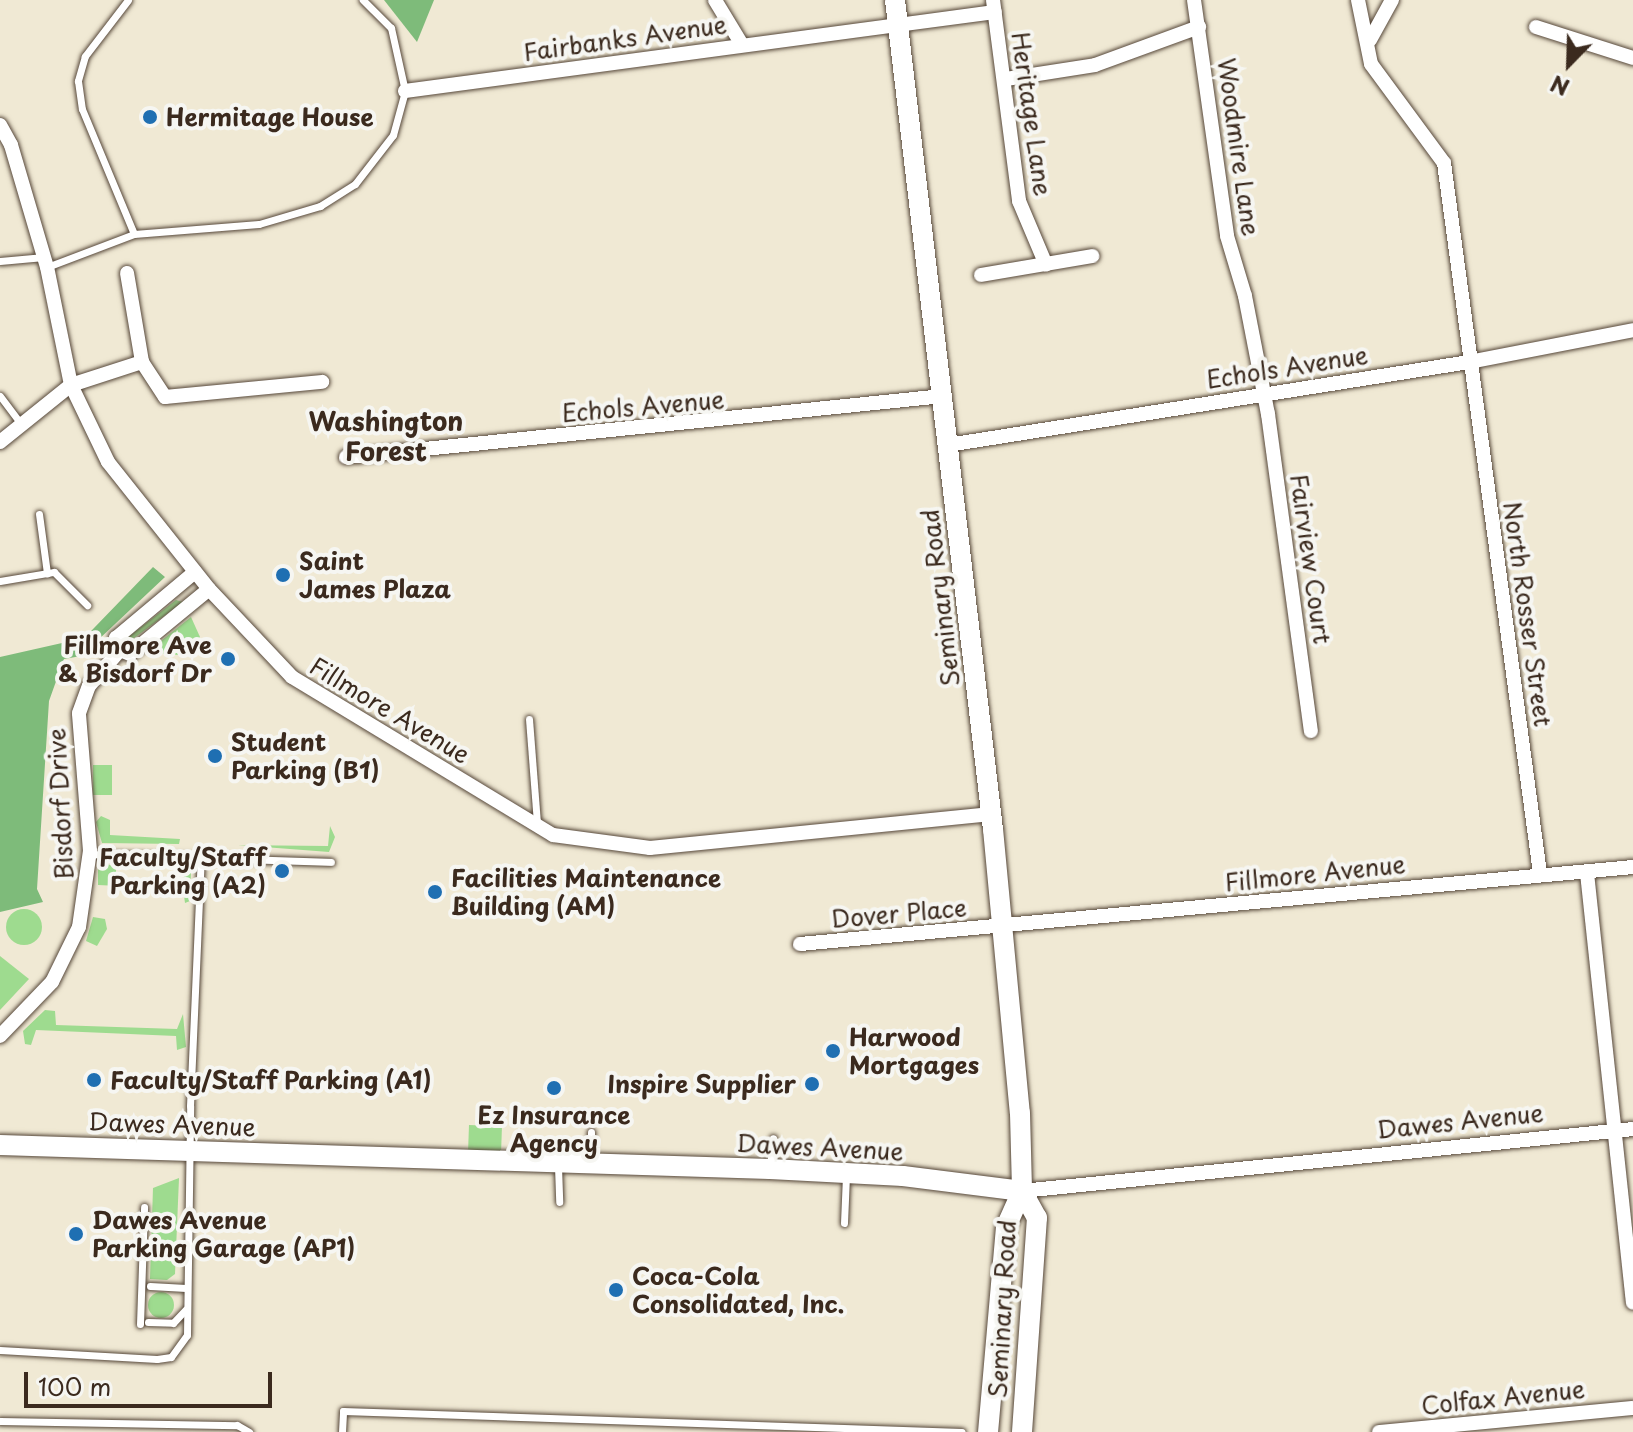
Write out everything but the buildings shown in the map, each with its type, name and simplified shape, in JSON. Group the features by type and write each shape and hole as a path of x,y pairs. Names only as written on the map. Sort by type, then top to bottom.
{"main road":[{"name":"Seminary Road","path":"895,0 991,814 1020,1113 1022,1191 1006,1227 988,1432"},
{"name":"Dawes Avenue","path":"0,1145 558,1166 770,1169 1022,1191"},
{"name":"Seminary Road","path":"1022,1191 1037,1218 1022,1432"}],"street":[{"path":"715,0 741,43"},
{"name":"Woodmire Lane","path":"1194,0 1227,236 1245,296 1261,393"},
{"name":"North Rosser Street","path":"1358,0 1370,40 1371,64 1444,163 1540,873"},
{"path":"1370,40 1392,0"},
{"name":"Heritage Lane","path":"898,23 994,6 1006,79 1019,201 1046,265"},
{"name":"Fairbanks Avenue","path":"405,91 898,23"},
{"path":"1006,79 1095,65 1199,27"},
{"path":"1536,27 1633,58"},
{"name":"Fillmore Avenue","path":"0,125 11,145 45,262 71,385 108,462 209,589 292,677 553,835 650,848 991,814"},
{"path":"981,275 1092,256"},
{"path":"127,273 142,362 165,397 322,382"},
{"name":"Echols Avenue","path":"948,445 1469,362 1633,330"},
{"path":"0,442 71,385 142,362"},
{"name":"Fairview Court","path":"1261,393 1311,731"},
{"name":"Echols Avenue","path":"346,457 943,396"},
{"name":"Bisdorf Drive","path":"195,572 116,638 120,650 130,654 209,589"},
{"name":"Bisdorf Drive","path":"0,1036 38,999 71,949 84,904 90,854 79,713 89,686 120,650"},
{"name":"Fillmore Avenue","path":"1001,926 1540,873 1587,873 1633,867"},
{"path":"1587,873 1633,1303"},
{"name":"Dover Place","path":"800,944 1001,926"},
{"name":"Dawes Avenue","path":"1022,1191 1633,1129"},
{"name":"Colfax Avenue","path":"1379,1432 1633,1408"}],"lane":[{"path":"128,0 85,56 78,81 82,109 134,234"},
{"path":"0,261 45,262 134,234 236,228 320,206 355,184 377,161 393,135 405,91 391,28 363,0"},
{"path":"0,396 22,425"},
{"path":"39,514 47,573"},
{"path":"0,581 54,572 87,605"},
{"path":"529,719 538,826"},
{"path":"90,854 331,862"},
{"path":"0,1350 157,1359 171,1357 181,1348 187,1335 185,1310 201,857"},
{"path":"591,1132 591,1167"},
{"path":"770,1169 773,1138"},
{"path":"558,1166 559,1202"},
{"path":"844,1223 846,1174"},
{"path":"144,1207 144,1323 173,1323 185,1310"},
{"path":"150,1286 186,1288"},
{"path":"342,1432 343,1411 962,1432"},
{"path":"0,1421 237,1425 249,1432"}],"green space":[{"path":"384,0 434,0 417,42"},
{"path":"153,567 165,577 81,656 64,659 49,701 37,889 43,902 0,912 0,657 62,643 65,658"},
{"path":"176,600 183,602 126,644 127,638"},
{"path":"191,617 200,637 194,648 178,655 147,652"},
{"path":"93,765 112,765 112,795 93,795"},
{"path":"101,816 110,820 110,835 180,839 179,844 102,843 96,822"},
{"path":"330,826 335,837 329,852 238,845 328,846"},
{"path":"104,863 116,867 116,880 182,882 187,868 191,870 190,901 185,903 183,889 98,885 98,866"},
{"path":"24,909 37,914 42,927 37,940 24,945 11,940 6,927 11,914"},
{"path":"93,917 105,919 107,929 97,946 86,941"},
{"path":"0,956 29,979 0,1010"},
{"path":"45,1010 55,1011 56,1025 177,1029 183,1014 186,1047 177,1050 176,1036 36,1030 31,1045 25,1044 23,1031"},
{"path":"469,1125 502,1126 501,1152 468,1151"},
{"path":"179,1178 175,1274 167,1280 150,1279 153,1188"},
{"path":"161,1292 170,1296 174,1305 170,1314 161,1318 152,1314 148,1305 152,1296"}],"place":[{"name":"Hermitage House","path":"150,117"},
{"name":"Saint James Plaza","path":"283,575"},
{"name":"Fillmore Ave & Bisdorf Dr","path":"228,659"},
{"name":"Student Parking (B1)","path":"215,756"},
{"name":"Faculty/Staff Parking (A2)","path":"282,871"},
{"name":"Facilities Maintenance Building (AM)","path":"435,892"},
{"name":"Harwood Mortgages","path":"833,1051"},
{"name":"Faculty/Staff Parking (A1)","path":"94,1080"},
{"name":"Inspire Supplier","path":"812,1084"},
{"name":"Ez Insurance Agency","path":"554,1088"},
{"name":"Dawes Avenue Parking Garage (AP1)","path":"76,1234"},
{"name":"Coca-Cola Consolidated, Inc.","path":"616,1290"}],"district":[{"name":"Washington Forest","path":"386,436"}]}
